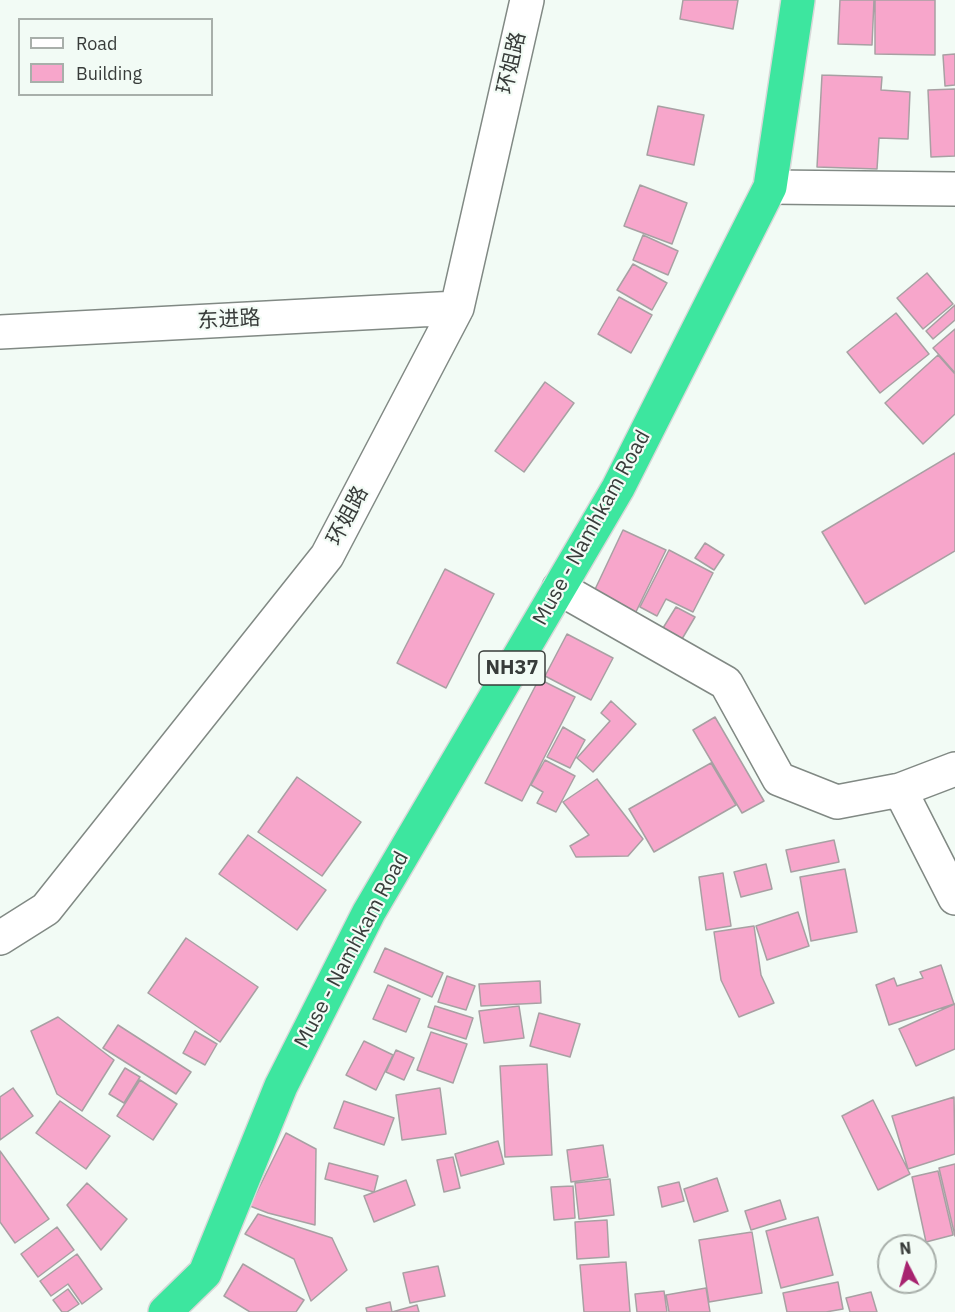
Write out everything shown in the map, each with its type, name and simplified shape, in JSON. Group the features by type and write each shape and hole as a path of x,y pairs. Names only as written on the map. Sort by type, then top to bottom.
{"highway":[{"name":"Muse - Namhkam Road","path":"165,1312 205,1274 281,1086 369,912 618,488 770,187 798,0"}],"street":[{"name":"环姐路","path":"0,938 46,909 327,556 458,308 527,0"},
{"path":"770,187 955,189"},
{"name":"东进路","path":"0,332 458,308"},
{"path":"559,588 726,683 779,779 837,802 900,790 955,769"},
{"path":"900,790 955,898"}],"building":[{"path":"683,0 738,0 733,29 680,19"},
{"path":"840,0 874,0 872,45 838,44"},
{"path":"875,0 935,0 935,55 875,54"},
{"path":"955,54 955,85 945,86 943,55"},
{"path":"822,75 882,77 881,90 910,92 908,139 879,138 877,169 817,167"},
{"path":"955,89 955,156 931,157 928,90"},
{"path":"658,106 704,115 694,165 647,155"},
{"path":"640,185 687,203 672,244 624,226"},
{"path":"643,235 678,251 668,275 633,260"},
{"path":"633,264 667,283 652,310 617,290"},
{"path":"927,273 953,304 923,329 897,298"},
{"path":"619,297 652,315 631,353 598,334"},
{"path":"955,305 955,320 933,339 926,331"},
{"path":"896,313 929,354 880,393 847,352"},
{"path":"955,329 955,373 933,348"},
{"path":"938,355 955,374 955,414 923,444 885,403"},
{"path":"545,382 574,403 524,472 495,451"},
{"path":"955,453 955,551 865,604 822,532"},
{"path":"623,530 666,550 632,620 590,600"},
{"path":"705,543 724,555 714,570 695,558"},
{"path":"669,550 713,573 693,612 666,599 657,616 640,607"},
{"path":"445,569 494,594 446,688 397,663"},
{"path":"676,607 695,617 682,639 663,628"},
{"path":"567,634 613,658 591,700 545,676"},
{"path":"539,679 575,697 522,801 485,783"},
{"path":"611,701 636,724 593,772 577,758 610,721 601,713"},
{"path":"715,717 764,801 742,813 693,730"},
{"path":"563,727 585,740 570,768 547,757"},
{"path":"545,760 575,776 556,812 537,803 543,792 531,785"},
{"path":"711,763 736,805 654,852 629,809"},
{"path":"297,777 361,822 322,876 258,832"},
{"path":"597,779 643,839 628,856 576,857 570,846 589,835 563,802"},
{"path":"248,835 326,890 297,930 219,874"},
{"path":"834,840 839,862 791,872 786,850"},
{"path":"766,864 772,889 741,897 734,872"},
{"path":"845,869 857,932 811,941 800,877"},
{"path":"723,873 731,926 706,930 699,877"},
{"path":"798,912 809,946 767,960 756,926"},
{"path":"754,926 761,975 774,1003 739,1017 721,980 714,932"},
{"path":"186,938 258,987 220,1042 148,993"},
{"path":"385,948 443,973 432,997 374,972"},
{"path":"941,965 954,1004 889,1025 876,985 894,978 897,986 923,978 920,972"},
{"path":"447,976 475,986 466,1010 438,1002"},
{"path":"540,981 541,1003 481,1006 479,984"},
{"path":"388,985 420,999 406,1032 373,1019"},
{"path":"955,1004 955,1049 916,1066 899,1029"},
{"path":"435,1006 473,1018 466,1039 428,1027"},
{"path":"519,1006 524,1038 484,1043 479,1011"},
{"path":"539,1013 580,1024 570,1057 530,1046"},
{"path":"58,1017 114,1060 82,1111 57,1094 31,1031"},
{"path":"118,1025 191,1072 176,1094 103,1048"},
{"path":"195,1031 217,1044 205,1065 183,1053"},
{"path":"431,1032 467,1044 453,1083 417,1070"},
{"path":"364,1041 393,1055 376,1090 346,1075"},
{"path":"396,1050 414,1058 404,1080 386,1072"},
{"path":"547,1064 552,1155 505,1157 500,1066"},
{"path":"125,1068 140,1077 124,1103 109,1094"},
{"path":"140,1080 177,1104 153,1140 117,1116"},
{"path":"13,1088 33,1116 0,1140 0,1097"},
{"path":"440,1088 446,1134 402,1140 396,1095"},
{"path":"954,1097 955,1154 908,1169 892,1116"},
{"path":"873,1100 910,1174 878,1190 842,1116"},
{"path":"60,1101 110,1136 86,1169 36,1133"},
{"path":"344,1101 394,1118 384,1145 334,1128"},
{"path":"286,1133 316,1149 315,1225 250,1206"},
{"path":"498,1141 504,1164 461,1176 455,1154"},
{"path":"603,1145 608,1177 571,1182 567,1150"},
{"path":"0,1151 49,1219 15,1243 0,1222"},
{"path":"453,1157 460,1188 444,1192 437,1160"},
{"path":"329,1163 378,1176 374,1192 325,1179"},
{"path":"955,1164 955,1236 939,1168"},
{"path":"938,1171 953,1235 937,1239 937,1234 924,1234 912,1177"},
{"path":"717,1178 728,1211 694,1222 684,1189"},
{"path":"610,1179 614,1215 579,1219 575,1183"},
{"path":"406,1180 415,1205 374,1222 364,1196"},
{"path":"679,1182 684,1201 662,1207 658,1187"},
{"path":"87,1183 127,1219 101,1250 67,1205"},
{"path":"573,1186 575,1218 554,1220 551,1187"},
{"path":"780,1200 786,1219 751,1230 745,1211"},
{"path":"258,1214 332,1238 347,1270 311,1301 294,1259 245,1234"},
{"path":"818,1217 833,1275 781,1288 766,1231"},
{"path":"607,1220 609,1257 577,1259 575,1222"},
{"path":"57,1227 74,1250 38,1277 21,1254"},
{"path":"752,1232 762,1293 709,1302 699,1240"},
{"path":"77,1254 102,1289 82,1304 68,1284 51,1296 40,1281"},
{"path":"626,1262 630,1312 584,1312 580,1265"},
{"path":"243,1264 304,1300 296,1312 250,1312 224,1296"},
{"path":"438,1266 445,1296 410,1303 403,1273"},
{"path":"838,1282 843,1309 826,1312 787,1312 783,1293"},
{"path":"706,1288 710,1312 669,1312 666,1295"},
{"path":"68,1289 79,1304 67,1312 62,1312 53,1300"},
{"path":"664,1291 667,1312 637,1312 635,1294"},
{"path":"871,1292 877,1312 850,1312 846,1298"},
{"path":"390,1302 392,1312 367,1312 366,1308"},
{"path":"417,1305 419,1312 392,1312"}]}
